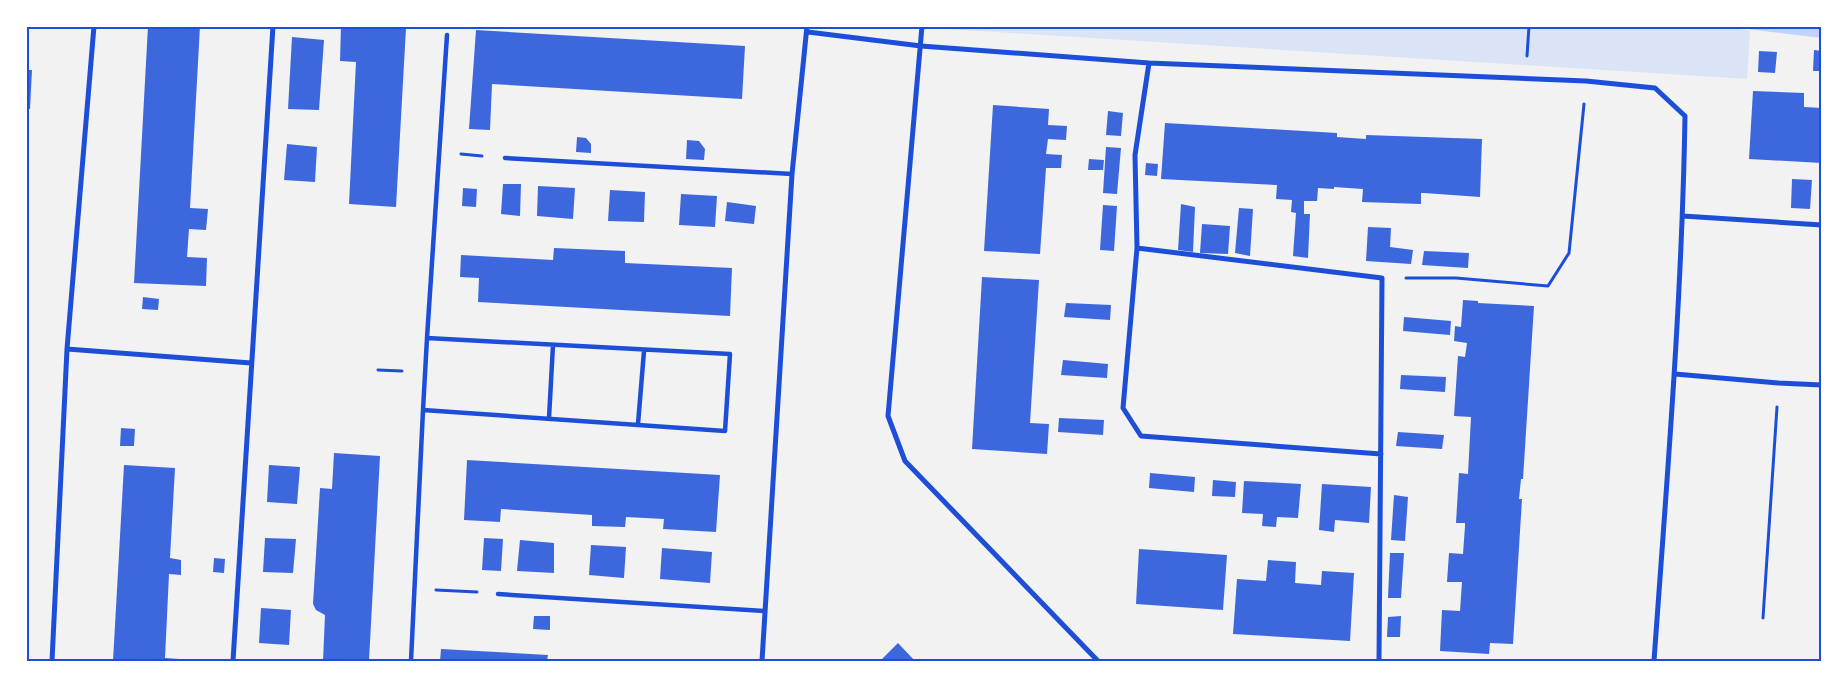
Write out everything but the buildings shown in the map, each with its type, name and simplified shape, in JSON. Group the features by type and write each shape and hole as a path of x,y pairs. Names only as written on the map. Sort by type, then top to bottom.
{"street":[{"path":"52,661 67,349 94,26"},
{"path":"233,661 273,26"},
{"path":"922,26 888,416 905,461 1098,661"},
{"path":"762,661 792,174 808,29 921,46 1148,63 1526,78 1586,81 1655,88 1685,116 1683,216 1675,374 1654,661"},
{"path":"411,661 427,338 447,35"},
{"path":"1148,63 1134,155 1137,248 1123,408 1141,436 1381,454"},
{"path":"505,158 792,174"},
{"path":"1683,216 1822,225"},
{"path":"1137,248 1382,278 1380,661"},
{"path":"423,410 725,431 730,354 644,351 427,338"},
{"path":"549,418 554,345"},
{"path":"67,349 251,363"},
{"path":"638,424 644,351"},
{"path":"1675,374 1822,385"},
{"path":"498,594 765,611"}],"path":[{"path":"1526,78 1528,26"},
{"path":"1382,278 1456,278 1548,286 1569,253 1586,81"},
{"path":"439,152 505,158"},
{"path":"1762,618 1778,383"},
{"path":"415,589 498,594"}],"shaded area":[{"path":"948,26 1723,26 1750,31 1747,79 948,29"}],"water":[{"path":"1723,26 1822,26 1822,38"}]}
